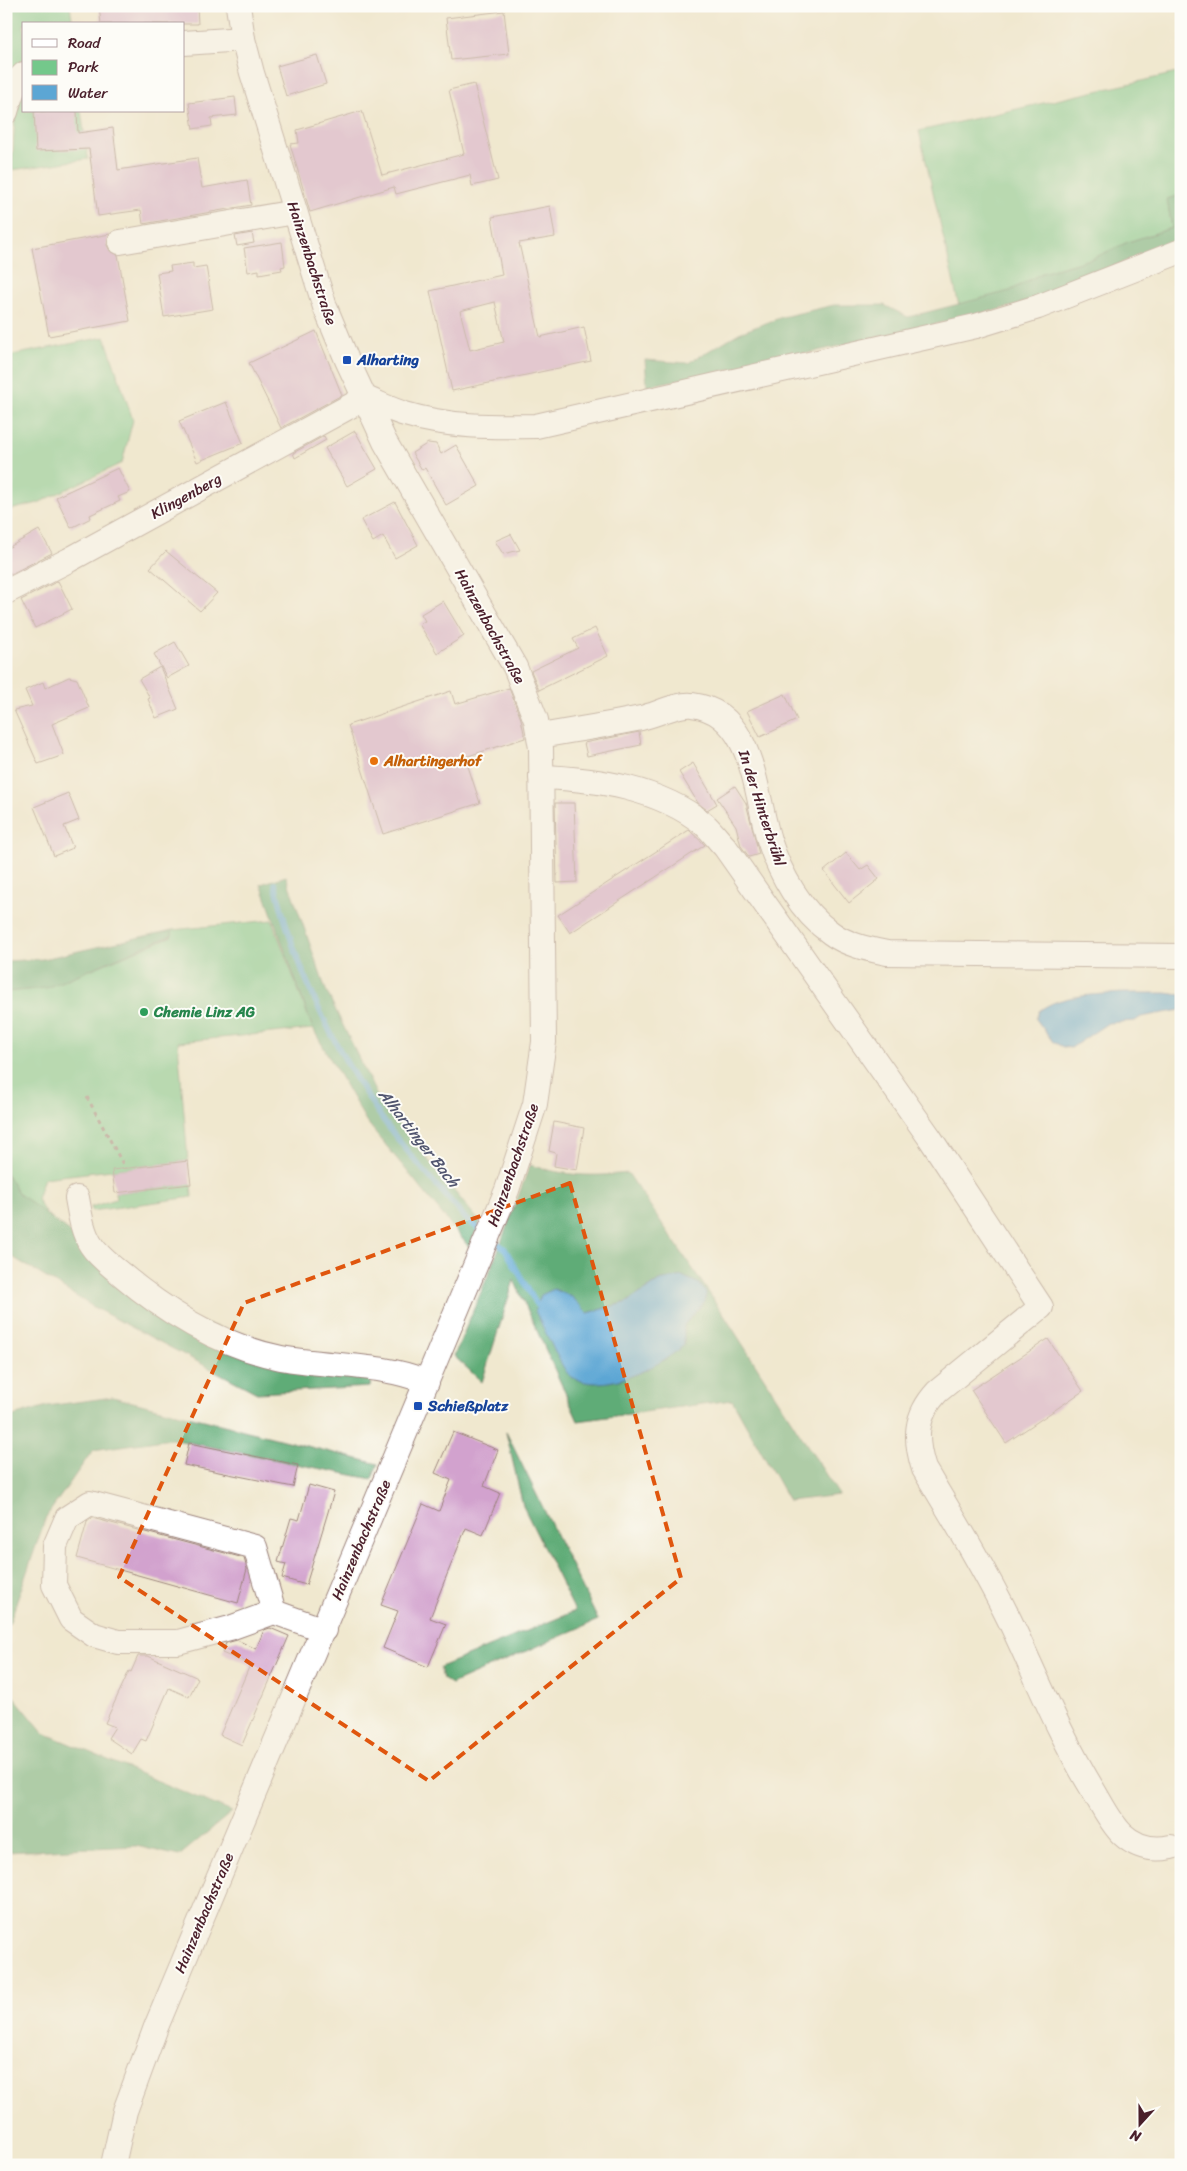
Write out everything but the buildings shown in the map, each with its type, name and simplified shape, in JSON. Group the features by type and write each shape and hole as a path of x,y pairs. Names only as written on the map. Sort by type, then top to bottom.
{"street":[{"name":"Hainzenbachstraße","path":"113,2165 125,2111 156,2027 494,1224 528,1129 540,1075 544,1042 540,736 528,697 515,667 385,442 325,308 243,39 238,6"},
{"path":"185,43 243,39"},
{"path":"6,112 10,95 22,76"},
{"path":"120,242 295,212"},
{"path":"365,398 404,414 444,423 486,427 536,426 976,326 1038,307 1181,251"},
{"name":"Klingenberg","path":"6,592 69,560 365,398"},
{"name":"In der Hinterbrühl","path":"540,736 642,717 690,704 711,709 727,720 748,757 769,840 781,871 807,911 831,934 855,946 887,953 1181,956"},
{"path":"541,777 582,779 630,789 680,808 705,825 725,847 930,1138 1041,1306 937,1392 926,1404 920,1420 917,1438 920,1455 924,1469 977,1559 1009,1620 1074,1758 1110,1818 1122,1834 1134,1843 1148,1848 1171,1847"},
{"path":"77,1198 82,1225 91,1246 140,1290 212,1334 260,1354 373,1368 412,1376 427,1382"},
{"path":"274,1612 255,1547 90,1503 67,1518 55,1546 54,1585 71,1619 94,1635 118,1642 178,1642 230,1628 274,1612 324,1630"}],"path":[{"path":"87,1097 125,1168"}],"highlighted area":[{"path":"570,1183 681,1578 429,1781 119,1577 244,1303"}],"green space":[{"path":"6,6 70,6 73,22 22,22 22,66 6,87"},
{"path":"1181,72 1181,195 1167,199 1172,228 1128,242 1094,258 1042,273 1010,291 959,306 919,131"},
{"path":"22,95 22,112 81,112 88,159 12,170 15,116"},
{"path":"1181,195 1181,239 1015,306 778,360 647,386 645,360 688,363 739,333 782,317 834,305 884,305 908,317 1010,291 1042,273 1094,258 1128,242 1172,228 1167,199"},
{"path":"105,337 133,420 122,463 38,503 6,511 6,417 12,416 12,355"},
{"path":"286,876 326,990 380,1102 480,1222 469,1247 366,1121 313,1029 261,884"},
{"name":"Chemie Linz AG","path":"272,920 313,1029 178,1042 188,1161 44,1178 37,1199 48,1218 19,1194 6,1173 6,992 46,988 172,936 172,930"},
{"path":"172,930 172,935 46,988 6,992 6,961 43,959"},
{"path":"530,1165 579,1175 628,1173 724,1315 839,1495 789,1501 732,1400 578,1421 514,1280 482,1382 454,1356 494,1261","holes":["682,1276 700,1284 705,1301 684,1325 684,1345 537,1305 572,1297 588,1313 627,1302 659,1281"]},
{"path":"6,1173 19,1194 66,1229 160,1310 372,1374 370,1387 257,1393 95,1308 6,1253"},
{"path":"191,1184 192,1197 92,1211 91,1207 116,1199 115,1193"},
{"path":"113,1397 378,1464 372,1479 171,1439 93,1450 46,1517 6,1633 6,1418 47,1406"},
{"path":"506,1432 598,1620 451,1684 443,1679 440,1667 575,1611 523,1506"},
{"path":"6,1687 44,1733 232,1812 179,1856 136,1846 6,1852"}],"water":[{"path":"1123,993 1181,995 1181,1010 1141,1017 1135,1021 1108,1023 1071,1048 1063,1047 1053,1042 1036,1019 1039,1011 1057,1001 1079,996"},
{"path":"682,1276 700,1284 706,1293 705,1301 684,1325 684,1345 661,1362 646,1370 613,1381 597,1383 582,1381 569,1375 535,1311 541,1295 554,1289 572,1297 588,1313 627,1302 659,1281"}],"waterway":[{"name":"Alhartinger Bach","path":"275,884 304,975 331,1034 363,1090 381,1117 422,1169 466,1219 483,1232"},
{"name":"Alhartinger Bach","path":"492,1239 505,1249 537,1305"}],"place":[{"name":"Alharting","path":"347,360"},
{"name":"Alhartingerhof","path":"374,761"},
{"name":"Chemie Linz AG","path":"144,1012"},
{"name":"Schießplatz","path":"418,1406"}]}
